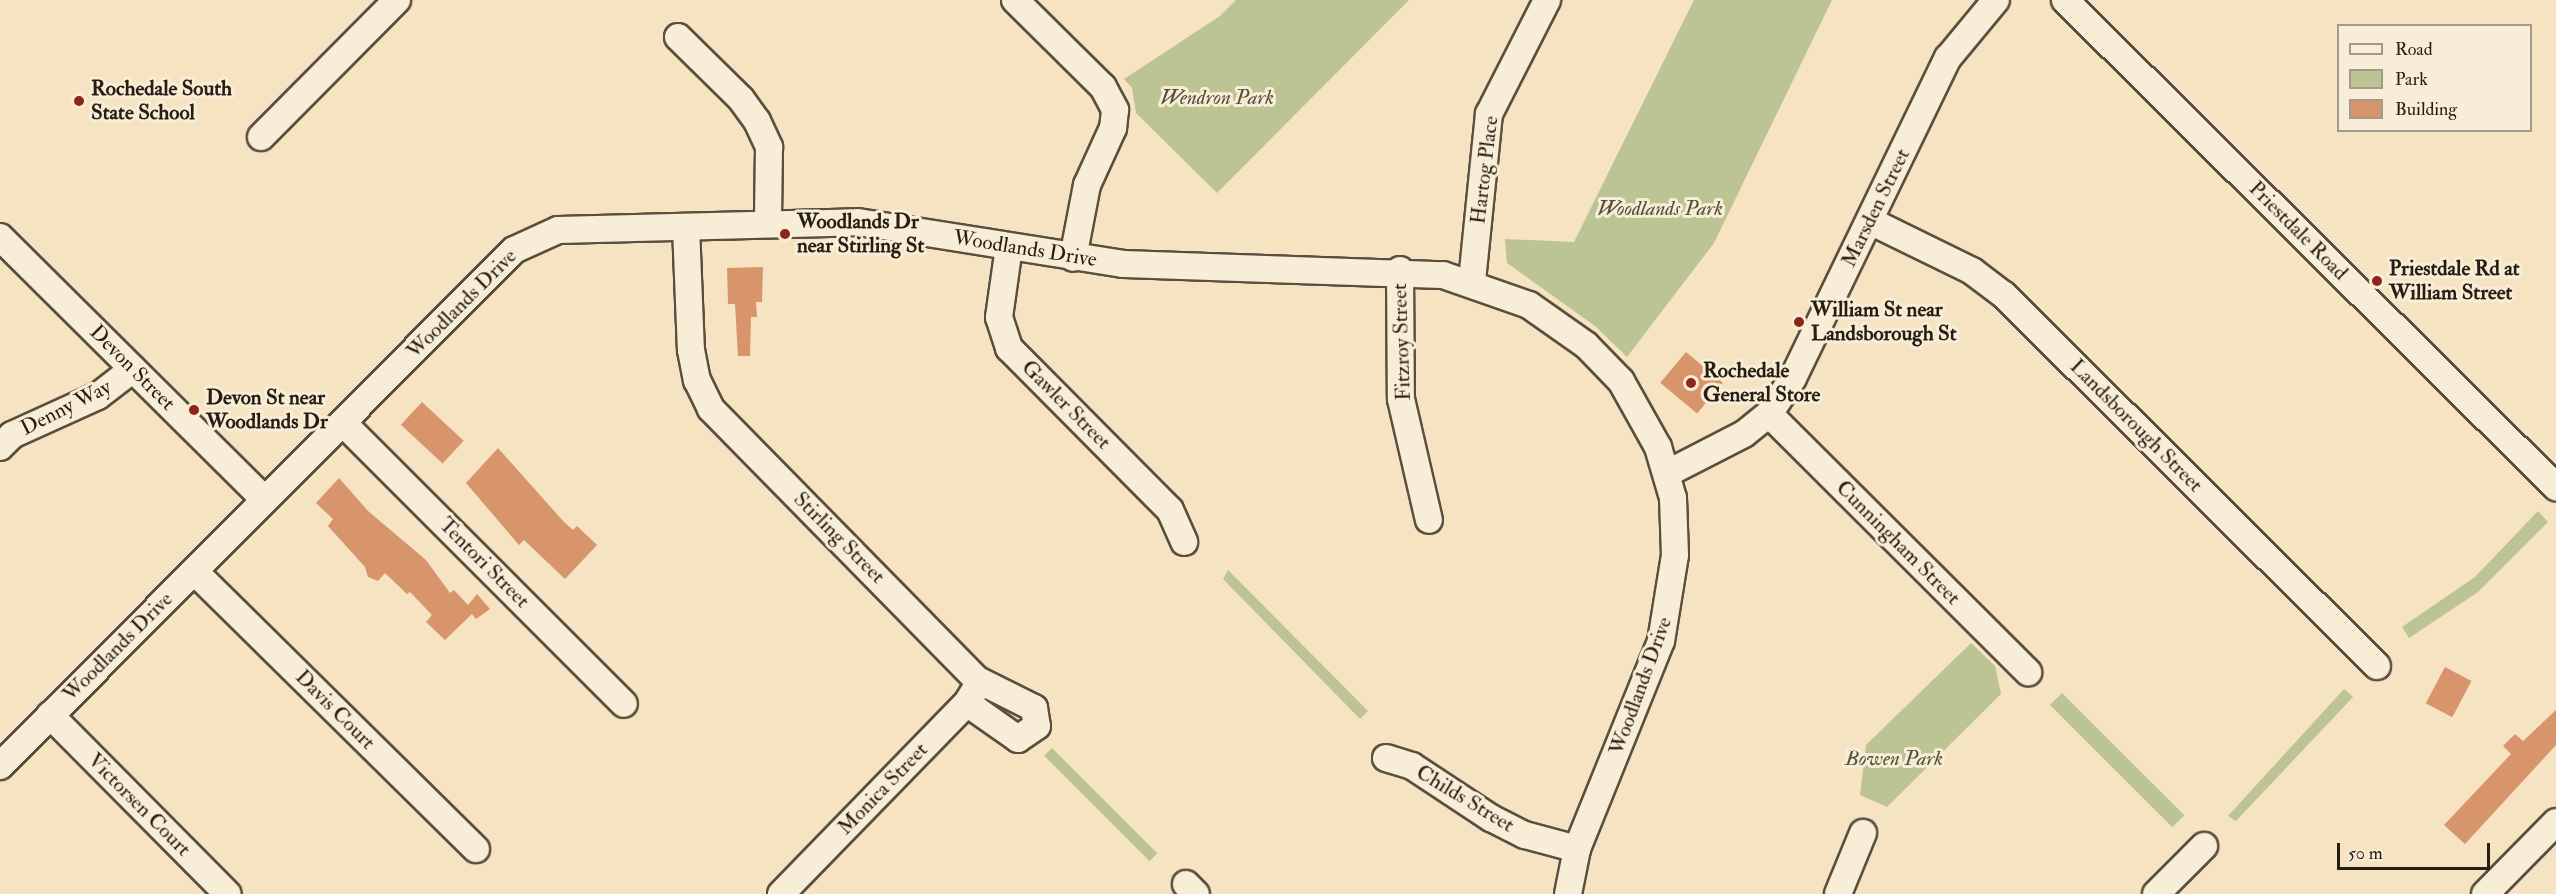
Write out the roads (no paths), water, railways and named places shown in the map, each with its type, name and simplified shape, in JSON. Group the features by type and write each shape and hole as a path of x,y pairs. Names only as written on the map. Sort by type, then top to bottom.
{"street":[{"path":"261,137 397,0"},
{"path":"1015,0 1103,87 1115,110 1113,128 1087,185 1073,258"},
{"name":"Hartog Place","path":"1472,281 1489,114 1546,0"},
{"name":"Marsden Street","path":"1668,473 1744,434 1769,414 1793,378 1948,58 1996,0"},
{"name":"Priestdale Road","path":"2065,0 2556,487"},
{"path":"678,37 757,121 768,147 768,222"},
{"name":"Landsborough Street","path":"1870,221 1972,271 2004,295 2377,666"},
{"name":"Woodlands Drive","path":"0,766 514,250 535,237 558,230 686,227 768,222 858,222 1073,258 1123,264 1400,270 1472,281 1554,318 1586,345 1621,381 1646,420 1668,473 1676,523 1669,612 1577,849 1568,894"},
{"name":"Stirling Street","path":"686,227 691,350 697,380 711,409 972,691"},
{"name":"Devon Street","path":"0,237 265,500"},
{"name":"Gawler Street","path":"1009,247 999,317 1010,348 1170,510 1184,542"},
{"name":"Fitzroy Street","path":"1400,270 1401,399 1429,520"},
{"name":"Denny Way","path":"0,447 12,435 98,396 133,369"},
{"name":"Cunningham Street","path":"1769,414 2028,672"},
{"name":"Tentori Street","path":"343,423 624,704"},
{"name":"Davis Court","path":"194,571 476,849"},
{"name":"Monica Street","path":"790,891 972,691"},
{"name":"Victorsen Court","path":"50,716 228,894"},
{"name":"Childs Street","path":"1386,758 1412,766 1508,826 1577,849"},
{"path":"2486,894 2556,822"},
{"path":"1838,894 1863,833"},
{"path":"2156,894 2204,846"}],"place":[{"name":"Rochedale South State School","path":"79,101"},
{"name":"Woodlands Dr near Stirling St","path":"785,234"},
{"name":"Priestdale Rd at William Street","path":"2377,281"},
{"name":"William St near Landsborough St","path":"1799,322"},
{"name":"Rochedale General Store","path":"1691,383"},
{"name":"Devon St near Woodlands Dr","path":"194,410"}],"park label":[{"name":"Wendron Park","path":"1217,98"},
{"name":"Woodlands Park","path":"1660,209"},
{"name":"Bowen Park","path":"1894,759"}]}
